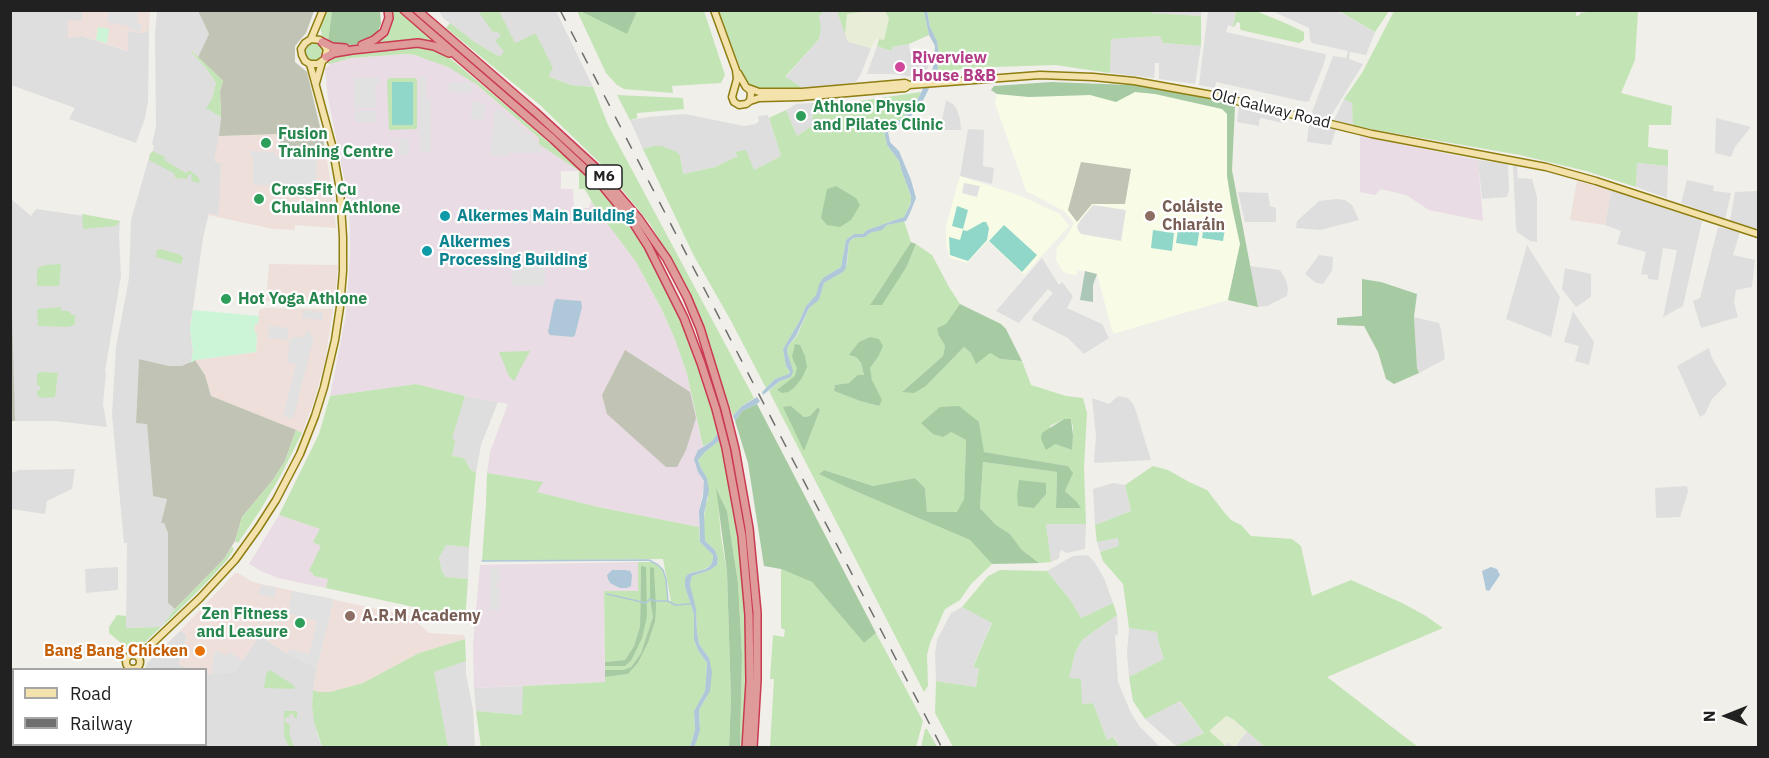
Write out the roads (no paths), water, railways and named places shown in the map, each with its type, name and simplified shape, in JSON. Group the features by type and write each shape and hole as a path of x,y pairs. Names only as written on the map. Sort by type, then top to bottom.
{"highway":[{"path":"321,41 332,47 341,48 367,44 384,32 388,10"},
{"name":"M6","path":"404,10 582,165 618,203 648,246 684,318 716,409 726,448 742,536 749,615 750,682 746,747"},
{"name":"M6","path":"417,10 595,167 639,219 667,259 687,297 704,339 725,409 735,448 749,528 756,613 757,680 753,747"},
{"path":"324,59 334,53 351,50 423,43 440,48 466,64"}],"main road":[{"path":"128,668 126,661 128,657 132,655 138,657 200,598 246,546 291,472 315,416 335,340 343,260 343,225 332,145 310,64 305,61 301,52 303,45 311,39 323,10"},
{"path":"714,10 736,70 751,94 750,100"},
{"path":"316,83 327,49 321,41 319,22"},
{"path":"311,39 321,41"},
{"path":"310,64 324,59"},
{"path":"736,70 732,97 736,104 743,105 759,98 800,98 905,88 909,85"},
{"name":"Old Galway Road","path":"909,85 1058,75 1117,79 1175,87 1372,134 1521,162 1579,176 1758,234"},
{"path":"735,88 747,87 759,92 802,92 904,83 909,85"}],"waterway":[{"path":"482,561 649,560 663,570 668,601 675,605 690,604"},
{"path":"607,594 646,603 650,599 668,601"}],"railway":[{"path":"560,10 942,748"}],"place":[{"name":"Riverview House B&B","path":"900,67"},
{"name":"Athlone Physio and Pilates Clinic","path":"801,116"},
{"name":"Fusion Training Centre","path":"266,143"},
{"name":"CrossFit Cu Chulainn Athlone","path":"259,199"},
{"name":"Alkermes Main Building","path":"445,216"},
{"name":"Coláiste Chiaráin","path":"1150,216"},
{"name":"Alkermes Processing Building","path":"427,251"},
{"name":"Hot Yoga Athlone","path":"226,299"},
{"name":"A.R.M Academy","path":"350,616"},
{"name":"Zen Fitness and Leasure","path":"300,623"},
{"name":"Bang Bang Chicken","path":"200,651"}]}
